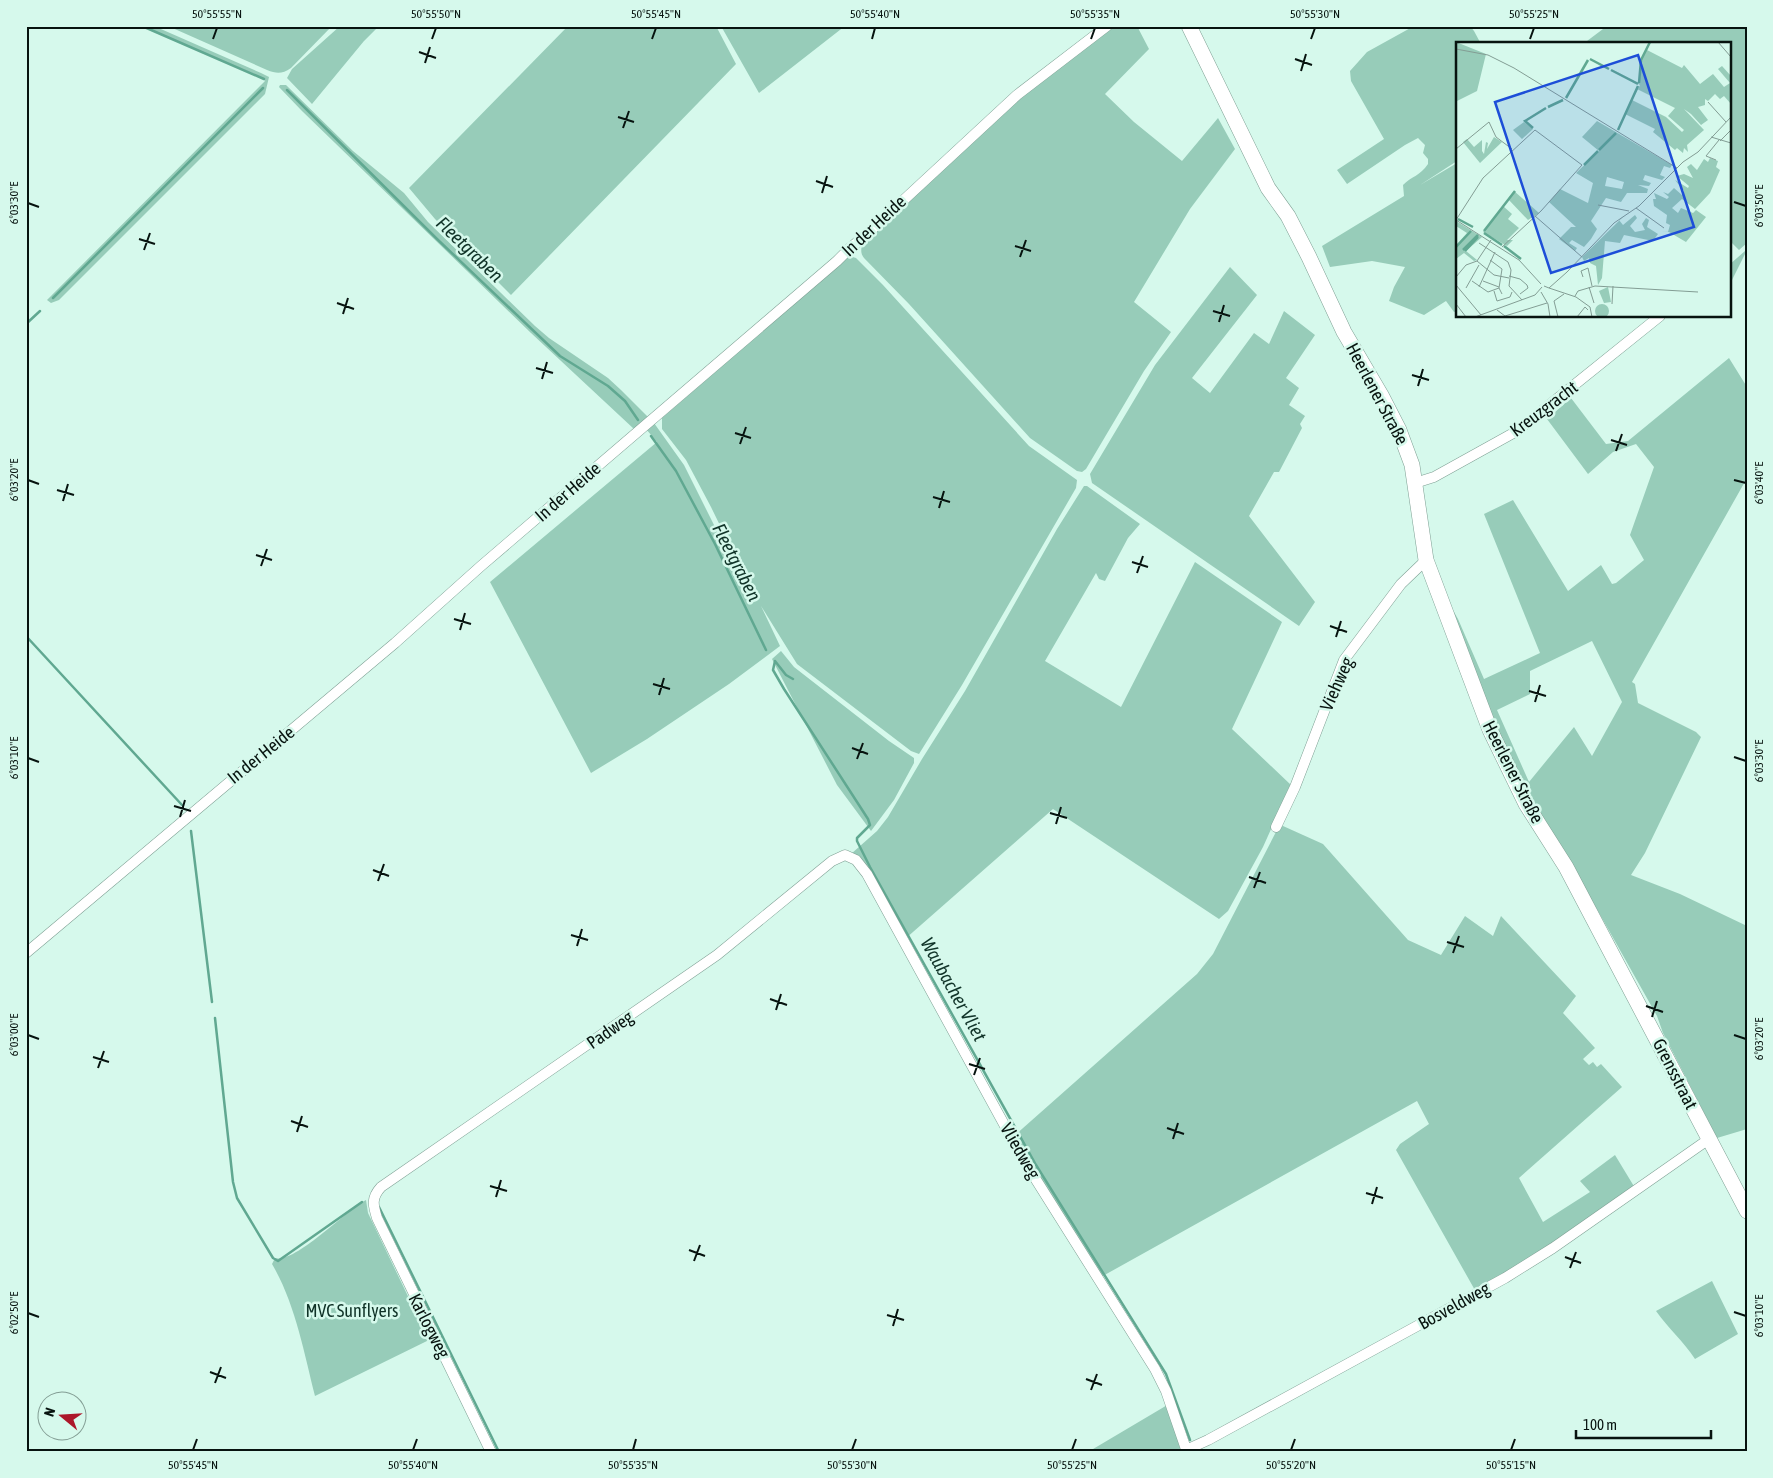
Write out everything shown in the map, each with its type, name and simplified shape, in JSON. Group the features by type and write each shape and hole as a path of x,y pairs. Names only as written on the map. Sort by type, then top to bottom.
{"main road":[{"name":"Heerlener Straße","path":"1189,26 1268,188 1292,223 1331,308 1392,416 1406,448 1415,483 1426,560 1490,730 1526,804 1545,833"},
{"name":"Grensstraat","path":"1545,833 1598,925 1747,1211"}],"street":[{"name":"In der Heide","path":"26,953 395,643 481,566 836,262 1017,95 1107,26"},
{"name":"Kreuzgracht","path":"1415,483 1434,477 1517,431 1658,318"},
{"name":"Viehweg","path":"1276,827 1297,782 1344,660 1401,584 1426,560"},
{"name":"Padweg","path":"372,1199 380,1187 717,955 832,861 845,855"},
{"name":"Vliedweg","path":"845,855 856,860 867,874 1023,1159 1155,1369 1166,1391 1186,1451"},
{"name":"Bosveldweg","path":"1186,1451 1505,1278 1553,1248 1709,1139"},
{"name":"Karlogweg","path":"372,1199 377,1218 491,1452"}],"green space":[{"path":"142,26 154,26 269,77 265,94 59,300 51,303 47,300 265,81 261,77"},
{"path":"168,26 332,26 291,68 279,73 267,70"},
{"path":"340,26 379,26 364,41 312,104 287,78 292,69"},
{"path":"568,26 716,26 736,64 511,295 435,219 409,188"},
{"path":"721,26 845,26 759,93"},
{"path":"1112,26 1137,26 1149,49 1105,94 1134,122 1182,161 1218,118 1235,149 1190,209 1134,302 1171,332 1144,371 1086,469 1082,472 1077,471 1030,438 909,304 864,258 861,248 863,242 1044,77"},
{"path":"1414,26 1470,26 1480,42 1456,42 1456,162 1420,185 1456,164 1456,311 1454,312 1446,301 1424,315 1389,301 1405,267 1372,261 1330,267 1322,246 1404,196 1403,185 1422,171 1428,164 1428,159 1423,153 1425,145 1418,138 1347,184 1337,170 1384,139 1351,81 1350,71 1367,52"},
{"path":"1607,26 1747,26 1747,243 1739,250 1730,241 1730,42 1586,42"},
{"path":"280,85 286,85 353,151 404,193 428,222 535,326 549,338 608,378 649,418 634,429 531,333 302,111 279,87"},
{"path":"1745,251 1730,286 1730,264"},
{"path":"849,256 856,258 883,285 1029,446 1077,480 1076,488 962,685 919,754 911,751 797,664 761,606 780,646 729,684 647,739 591,773 490,582 657,442 646,429 654,423 684,465 726,549 750,587 686,460 662,429 662,418"},
{"path":"1230,267 1257,295 1192,378 1210,393 1254,333 1269,344 1284,311 1315,335 1286,378 1299,388 1289,405 1305,416 1300,424 1302,428 1279,472 1274,472 1249,516 1315,602 1299,626 1092,483 1090,474 1155,365"},
{"path":"1729,358 1747,387 1747,478 1632,682 1635,684 1638,703 1696,732 1701,737 1645,853 1631,875 1680,894 1747,926 1747,1129 1717,1138 1663,1033 1657,1016 1598,911 1514,770 1451,612 1454,612 1458,619 1484,679 1540,653 1484,514 1513,500 1568,591 1601,565 1612,584 1616,583 1644,560 1630,535 1654,467 1636,444 1613,452 1588,474 1547,419 1571,398 1606,444 1628,441","holes":["1592,641 1622,702 1592,756 1574,727 1529,782 1497,710 1530,694 1530,671"]},
{"path":"1084,486 1087,486 1140,524 1128,538 1105,581 1099,579 1096,573 1045,661 1121,707 1195,562 1282,622 1232,729 1291,785 1263,847 1228,911 1219,919 1053,809 905,939 851,854 877,831 888,817 965,691 1057,529"},
{"path":"781,651 794,667 889,741 914,758 914,763 894,800 871,831 837,785 772,659"},
{"path":"1283,826 1323,844 1408,940 1441,955 1465,916 1493,936 1501,916 1576,996 1563,1013 1595,1048 1583,1059 1589,1065 1593,1062 1597,1067 1601,1064 1622,1087 1519,1178 1543,1222 1590,1192 1580,1181 1615,1155 1635,1188 1598,1214 1476,1292 1396,1150 1400,1144 1429,1124 1417,1101 1101,1277 1014,1136 1197,974 1213,954 1278,828"},
{"name":"MVC Sunflyers","path":"366,1200 368,1213 429,1340 315,1396 293,1311 272,1264 275,1258 284,1258 307,1245"},
{"path":"1712,1281 1738,1334 1695,1359 1656,1311"},
{"path":"1169,1404 1184,1452 1088,1452"}],"waterway":[{"name":"Fleetgraben","path":"142,26 264,79"},
{"path":"53,298 263,88"},
{"name":"Fleetgraben","path":"287,90 437,239 560,356 608,386 625,401 638,420"},
{"path":"26,324 40,311"},
{"name":"Fleetgraben","path":"651,436 676,471 715,544 766,650"},
{"path":"26,636 182,805"},
{"name":"Waubacher Vliet","path":"775,661 773,670 784,689 868,819 870,825 857,838 857,841 870,867 1036,1165 1166,1374 1190,1440"},
{"name":"Fleetgraben","path":"775,661 786,675 793,679"},
{"path":"191,831 212,1002"},
{"path":"215,1018 233,1182 237,1198 273,1258 278,1261 362,1202"},
{"path":"379,1207 499,1452"}]}
